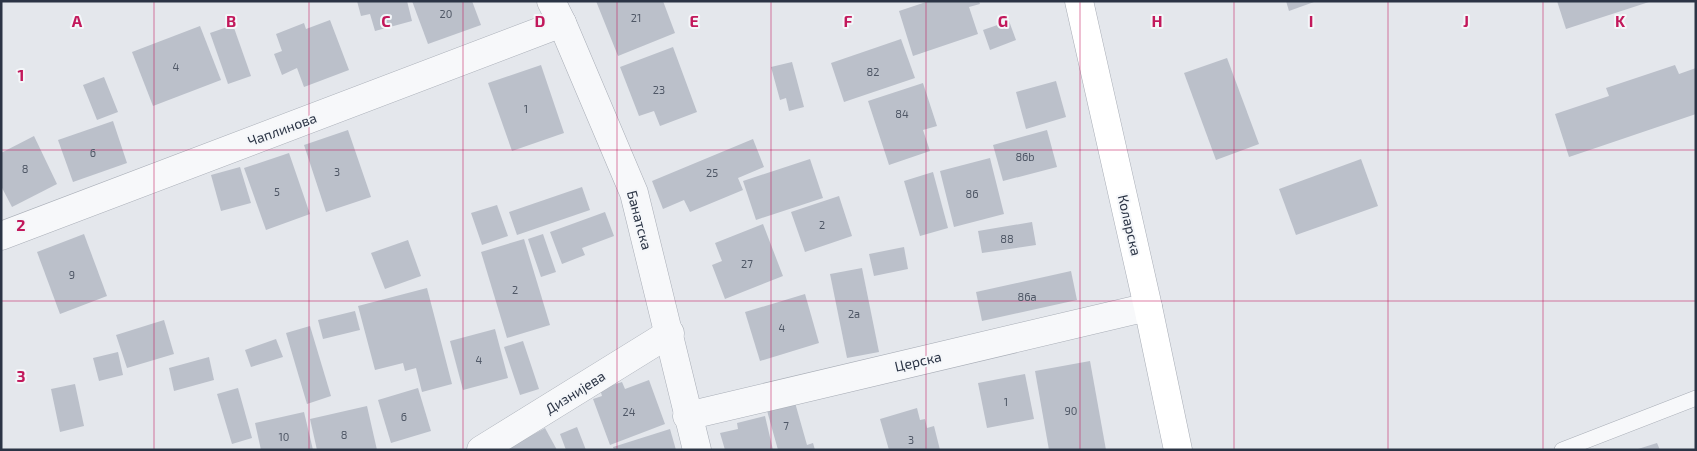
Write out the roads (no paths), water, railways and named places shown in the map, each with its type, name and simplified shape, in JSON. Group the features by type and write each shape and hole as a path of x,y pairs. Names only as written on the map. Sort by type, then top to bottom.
{"main road":[{"name":"Коларска","path":"1079,1 1178,450"}],"street":[{"name":"Чаплинова","path":"1,236 557,12"},
{"name":"Банатска","path":"557,12 634,193 670,333 697,450"},
{"name":"Церска","path":"688,416 1148,307"},
{"name":"Дизнијева","path":"481,450 670,333"}],"lane":[{"path":"1562,450 1695,401"}]}
